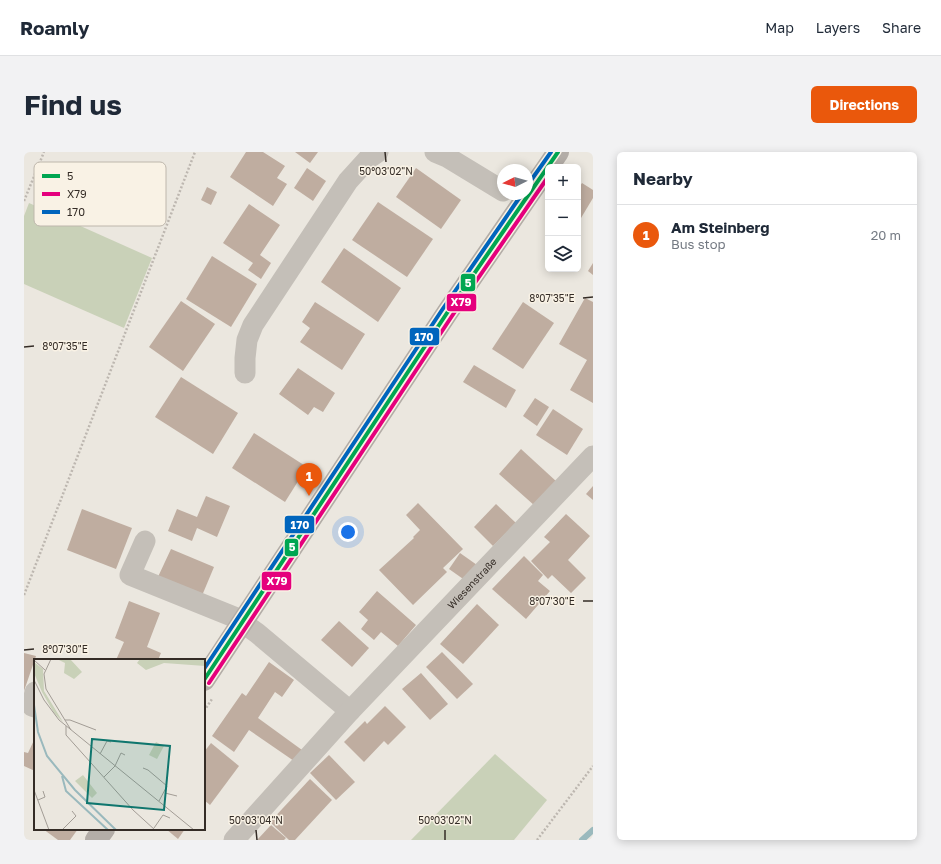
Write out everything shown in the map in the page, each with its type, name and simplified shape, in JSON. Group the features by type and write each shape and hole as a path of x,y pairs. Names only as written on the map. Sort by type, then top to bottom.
{"main road":[{"path":"533,179 558,152"},
{"path":"205,679 443,319 514,200"},
{"path":"96,840 103,830"}],"street":[{"path":"245,373 247,340 253,325 348,181 368,159 378,152"},
{"path":"443,154 497,187"},
{"name":"Wiesenstraße","path":"234,840 350,711 593,456"},
{"path":"145,541 130,575 243,622 257,632 350,711"},
{"path":"34,697 32,706 34,707"}],"path":[{"path":"40,162 44,152"},
{"path":"24,595 195,152"},
{"path":"24,201 34,176"},
{"path":"537,840 593,766"}],"green space":[{"path":"29,203 34,205 34,226 80,226 152,258 124,328 24,284 24,216"},
{"path":"495,754 547,800 514,840 411,840"}],"building":[{"path":"246,152 263,152 285,166 277,178 287,184 273,206 230,177"},
{"path":"295,152 318,152 310,163"},
{"path":"307,168 326,181 313,201 294,188"},
{"path":"416,168 461,200 441,229 396,197"},
{"path":"582,183 593,190 593,198 581,218 581,200"},
{"path":"207,187 217,192 211,205 201,200"},
{"path":"378,202 433,239 407,277 352,240"},
{"path":"249,204 280,225 260,255 271,263 261,279 248,270 253,263 223,243"},
{"path":"344,248 401,288 378,322 321,282"},
{"path":"212,256 257,284 231,327 186,299"},
{"path":"593,263 593,275 588,271"},
{"path":"585,298 593,302 593,403 570,390 587,360 559,344"},
{"path":"181,301 215,324 183,371 149,347"},
{"path":"315,302 365,334 342,370 300,342 310,328 302,322"},
{"path":"523,302 554,323 523,369 492,349"},
{"path":"474,365 516,390 506,408 463,382"},
{"path":"298,368 335,393 323,412 314,407 308,415 279,394"},
{"path":"181,377 238,413 213,454 155,417"},
{"path":"535,398 549,407 537,426 523,416"},
{"path":"553,409 583,429 567,455 536,435"},
{"path":"254,433 307,467 285,502 232,468"},
{"path":"521,449 557,482 535,506 499,474"},
{"path":"593,486 593,500 586,494"},
{"path":"206,496 230,506 217,537 197,528 192,541 168,531 177,509 197,517"},
{"path":"418,503 463,549 443,568 447,572 413,605 379,570 414,538 413,537 420,530 406,515"},
{"path":"496,504 516,523 493,546 474,527"},
{"path":"82,509 132,528 116,569 67,550"},
{"path":"566,514 590,536 568,560 586,578 571,593 552,575 548,579 531,561 550,542 544,537"},
{"path":"171,549 214,567 201,598 157,579"},
{"path":"460,553 477,565 466,581 449,569"},
{"path":"524,556 543,575 538,581 550,591 526,619 492,589"},
{"path":"377,591 416,625 398,646 381,632 374,640 361,629 368,620 359,612"},
{"path":"129,601 160,613 147,647 161,653 158,659 116,659 124,642 115,638"},
{"path":"477,604 499,625 463,664 440,644"},
{"path":"339,621 369,648 352,667 321,640"},
{"path":"442,652 473,684 457,699 426,667"},
{"path":"24,653 36,656 24,691"},
{"path":"269,662 294,680 282,697 275,692 258,718 302,750 294,761 249,730 234,752 212,736 242,693 246,696"},
{"path":"421,673 448,704 430,720 402,689"},
{"path":"385,706 406,727 388,745 384,741 364,762 344,742 365,721 367,724"},
{"path":"34,740 34,771 24,766 24,752 28,753"},
{"path":"211,743 239,766 210,805 205,801 205,751"},
{"path":"329,755 355,782 336,800 310,773"},
{"path":"310,779 332,800 295,840 289,840 270,822"},
{"path":"271,825 286,838 284,840 257,840"},
{"path":"44,830 77,830 70,840 58,840"},
{"path":"167,830 184,830 178,839"}],"waterway":[{"path":"582,840 593,830"}],"transit line":[{"name":"170","path":"533,178 551,152"},
{"name":"5","path":"205,678 447,313 558,152"},
{"name":"X79","path":"209,683 452,316 545,181"},
{"name":"170","path":"205,667 442,310 518,200"}],"place":[{"name":"Am Steinberg","path":"309,496"}]}
